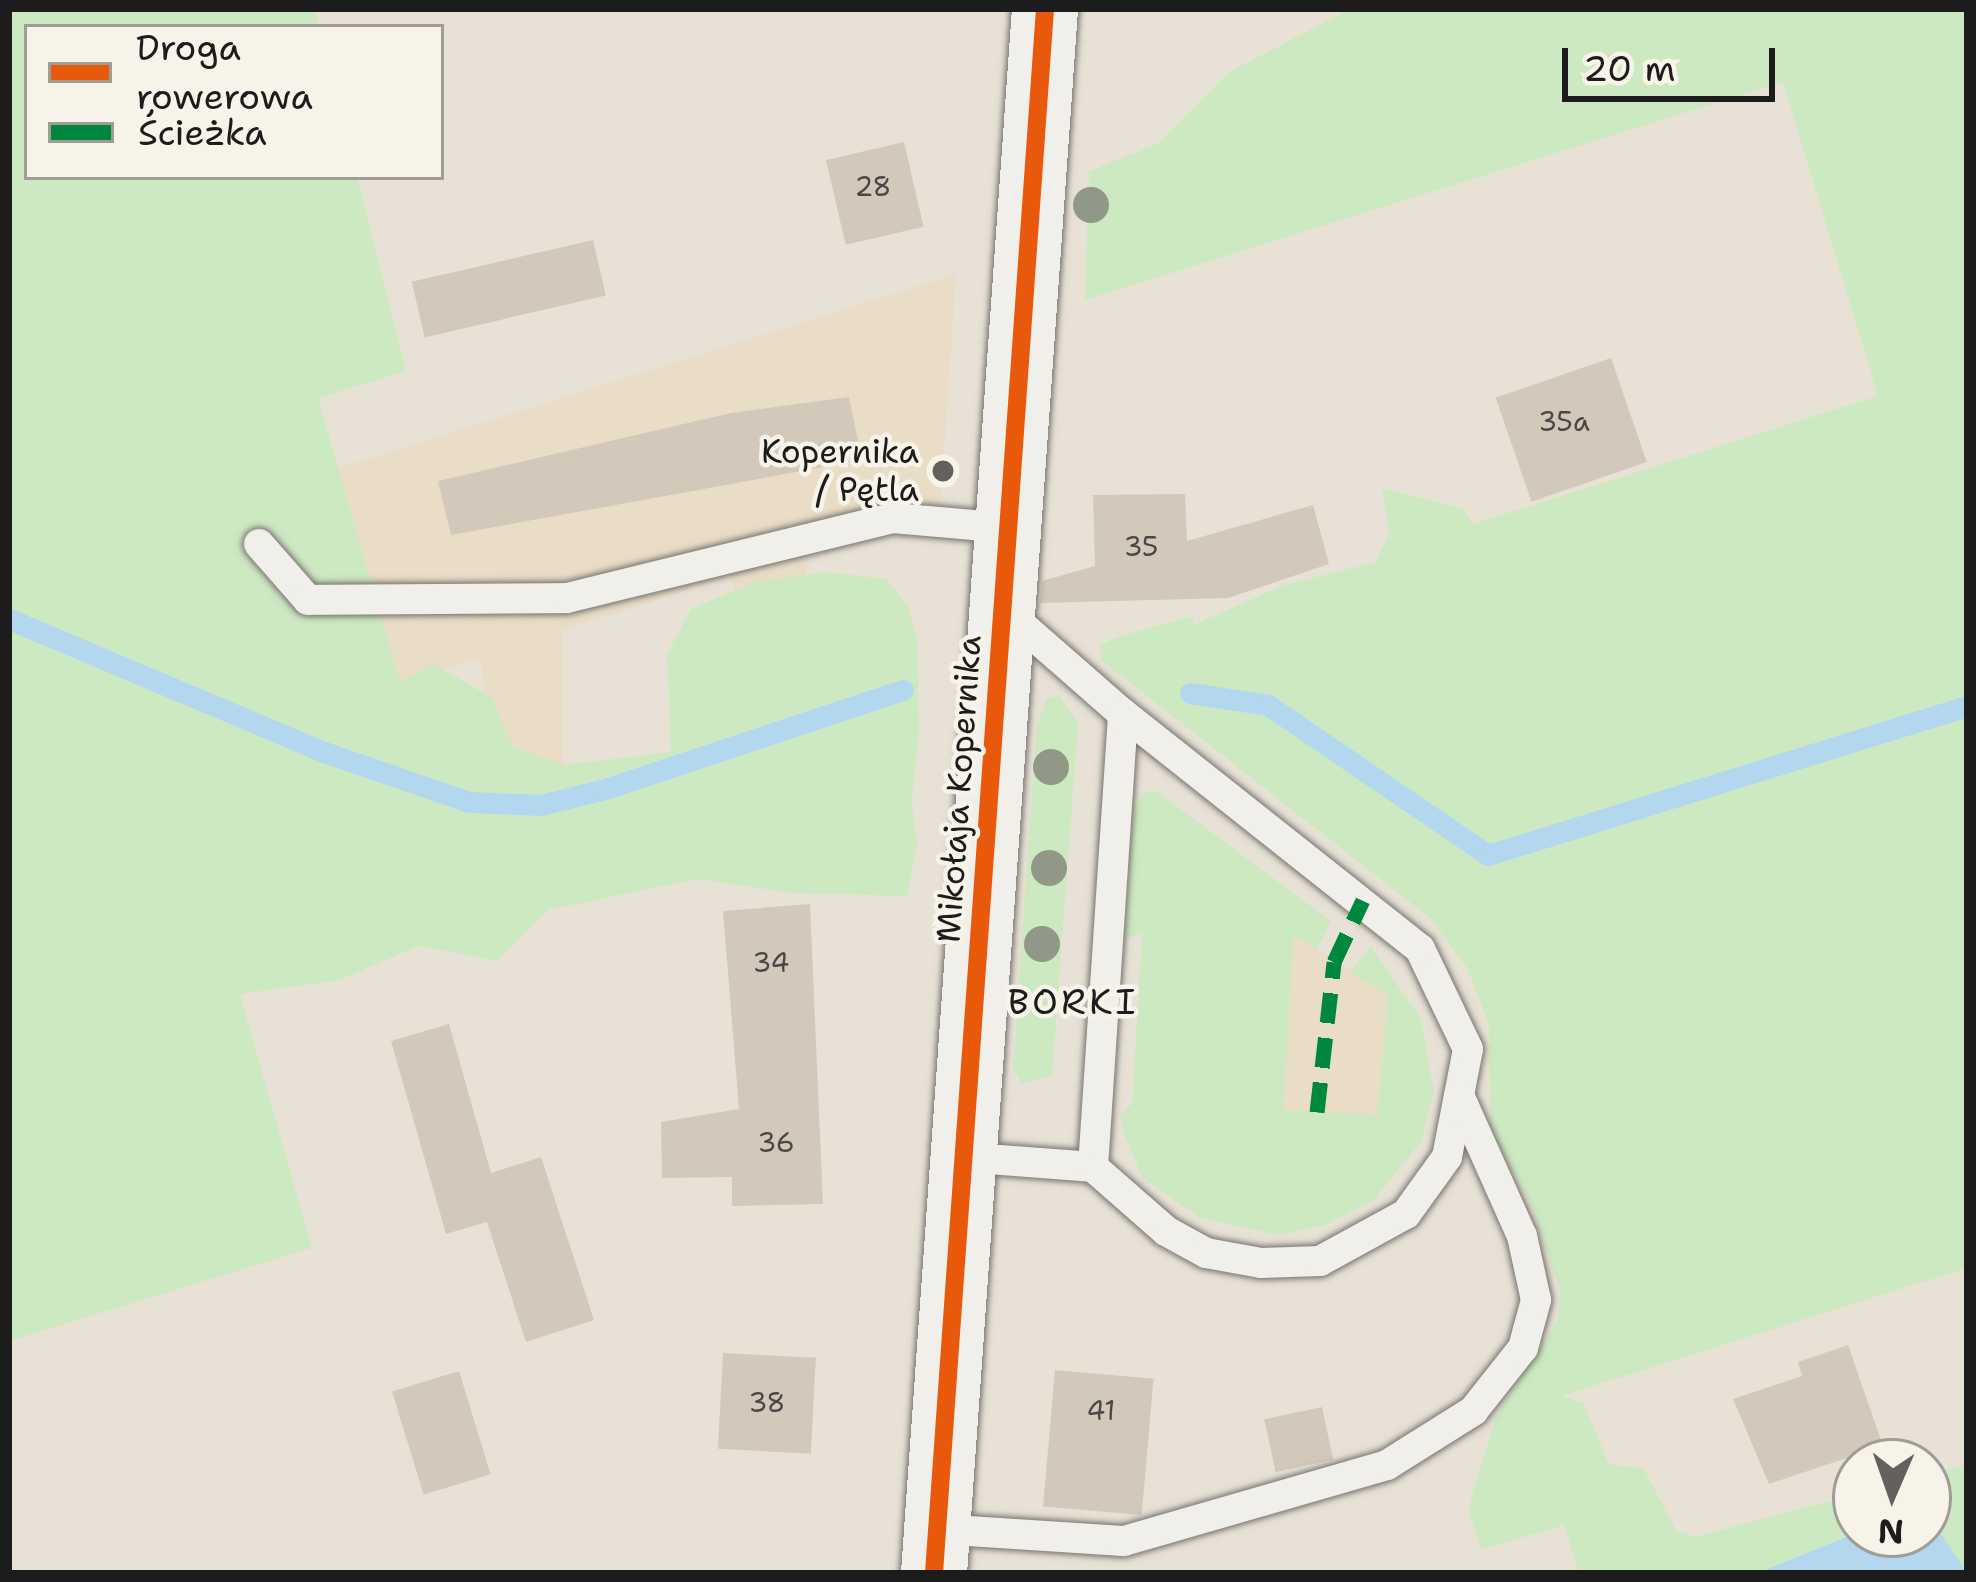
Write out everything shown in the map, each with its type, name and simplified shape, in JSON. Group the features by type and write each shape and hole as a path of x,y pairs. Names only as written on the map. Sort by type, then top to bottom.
{"street":[{"name":"Mikołaja Kopernika","path":"935,1551 1045,9"}],"lane":[{"path":"259,544 308,600 567,598 892,518 1008,528"},
{"path":"961,1157 1093,1167 1166,1232 1207,1253 1261,1263 1320,1261 1406,1214 1448,1157 1468,1049 1420,949 1123,714 1003,609"},
{"path":"1093,1167 1123,714"},
{"path":"935,1551 1124,1541 1388,1465 1473,1412 1523,1348 1536,1300 1522,1236 1459,1095"}],"shaded area":[{"path":"956,274 940,514 803,557 836,697 773,717 730,576 563,630 563,765 496,771 480,658 400,683 338,468"},
{"path":"1294,934 1388,994 1377,1116 1282,1110"}],"green space":[{"path":"9,9 314,9 318,24 24,24 24,180 358,180 406,371 318,398 400,682 433,664 491,697 513,747 563,765 671,752 667,654 691,609 754,582 826,572 887,579 908,607 917,639 919,731 912,802 917,844 907,896 792,893 697,879 548,910 497,961 418,946 340,980 240,994 312,1248 9,1341"},
{"path":"1350,9 1967,9 1967,1268 1561,1396 1583,1402 1609,1464 1644,1469 1676,1530 1694,1537 1832,1500 1832,1558 1952,1558 1952,1468 1967,1464 1967,1573 1579,1573 1564,1525 1481,1550 1468,1509 1496,1416 1558,1320 1560,1290 1530,1202 1490,1129 1489,1024 1467,968 1431,919 1101,660 1100,645 1121,636 1193,616 1193,625 1284,585 1376,562 1389,534 1382,488 1463,509 1473,524 1878,396 1783,82 1085,300 1089,171 1157,144 1229,72"},
{"path":"1060,696 1078,723 1052,1075 1022,1084 1013,1069 1037,725 1047,698"},
{"path":"1156,791 1331,921 1317,950 1294,936 1283,1110 1377,1115 1388,995 1350,972 1371,946 1421,1019 1434,1092 1421,1142 1374,1200 1326,1225 1279,1235 1200,1218 1142,1177 1123,1131 1120,1116 1132,1103 1142,933 1126,939 1132,813 1144,792"}],"water":[{"path":"1832,1543 1832,1558 1952,1558 1952,1550 1967,1573 1758,1573"}],"building":[{"path":"904,142 924,227 846,245 826,160"},
{"path":"593,240 606,296 425,337 412,282"},
{"path":"1611,358 1647,462 1531,502 1496,398"},
{"path":"849,397 862,460 451,535 438,481 731,413"},
{"path":"1185,494 1187,541 1313,505 1329,564 1228,598 1040,603 1042,581 1095,566 1093,495"},
{"path":"810,904 823,1204 732,1206 732,1177 662,1178 661,1122 739,1109 723,911"},
{"path":"449,1024 491,1173 541,1157 594,1320 526,1342 487,1222 446,1234 391,1041"},
{"path":"1848,1345 1880,1438 1832,1438 1832,1463 1769,1484 1733,1399 1802,1376 1798,1362"},
{"path":"723,1353 816,1358 811,1454 718,1449"},
{"path":"1055,1370 1154,1379 1142,1515 1043,1506"},
{"path":"459,1371 491,1474 424,1495 392,1391"},
{"path":"1322,1407 1333,1460 1276,1472 1264,1419"}],"waterway":[{"path":"9,619 324,752 469,802 541,805 605,789 903,690"},
{"path":"1190,693 1268,705 1488,855 1967,706"}],"marked path":[{"path":"1317,1112 1334,962 1363,900"}],"cycle path":[{"path":"934,1573 1045,9"}],"place":[{"name":"Kopernika / Pętla","path":"943,471"}],"district":[{"name":"BORKI","path":"1073,1002"}]}
